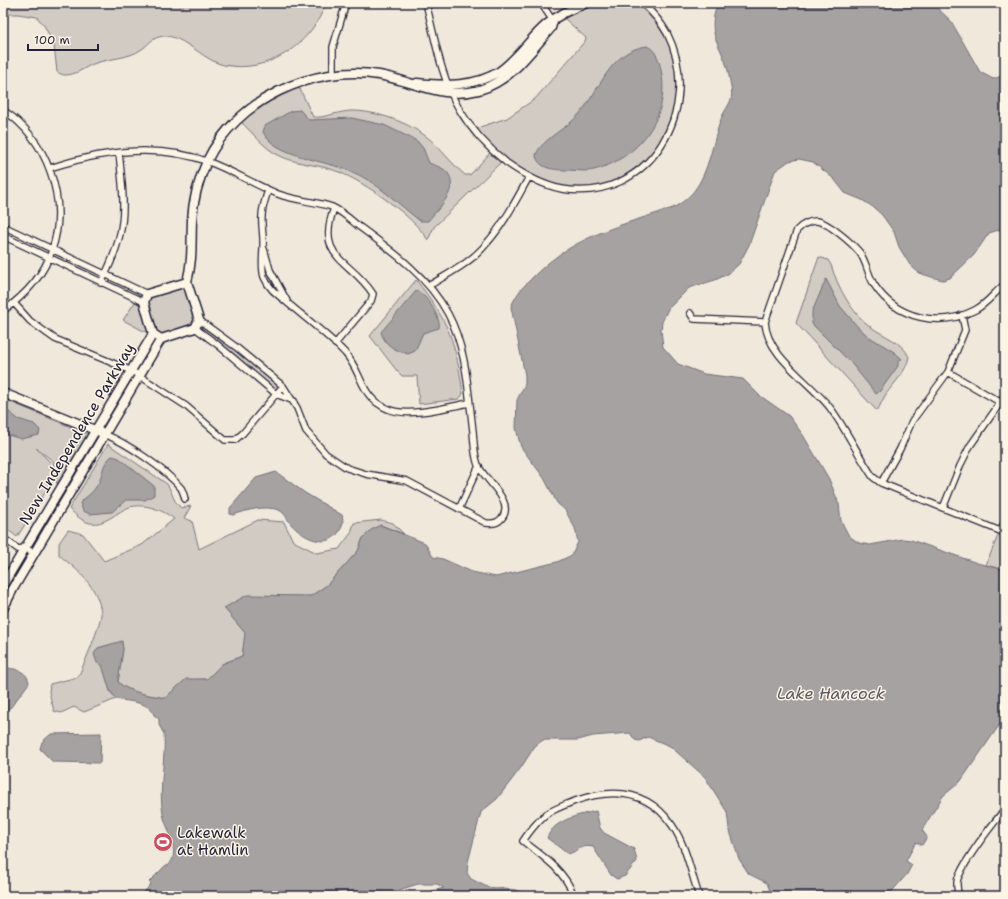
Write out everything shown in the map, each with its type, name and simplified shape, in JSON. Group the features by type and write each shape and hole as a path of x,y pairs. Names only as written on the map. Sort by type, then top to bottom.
{"street":[{"path":"333,73 334,40 346,3"},
{"path":"426,3 450,89 459,109 478,137 491,150 529,177 562,189 577,190 614,183 636,171 646,163 670,132 678,108 680,76 675,53 667,33 656,17 642,3"},
{"path":"541,3 553,21"},
{"path":"195,328 198,320 187,282 193,247 194,204 207,161 223,134 252,107 266,97 333,73 356,72 380,75 402,81 450,89 476,82 500,71 510,63 547,24 570,9 587,3"},
{"path":"3,110 24,126 38,146 50,168 56,189 57,212 52,250 49,257 30,287 14,303 3,311"},
{"path":"50,168 85,157 119,153 158,152 176,154 207,161 239,174 268,190 298,200 318,203 334,208 410,266 430,285 445,307 457,334 463,355 475,451 479,466 485,478 505,501 506,508 503,516 497,522 486,523 406,481 366,474 347,468 326,454 306,431 294,401 283,386 236,346 198,320"},
{"path":"101,283 119,244 123,228 125,206 119,153"},
{"path":"430,285 465,264 487,244 502,223 529,177"},
{"path":"268,190 262,215 263,246 270,270 277,286 289,303 335,344 353,363 363,388 371,399 388,410 409,412 469,403"},
{"path":"334,208 329,222 330,241 336,256 367,284 373,294 371,301 335,344"},
{"path":"1005,284 976,310 944,319 914,317 897,308 885,298 874,285 860,254 851,243 825,223 817,221 802,225 797,230 766,322 766,329 774,349 816,391 831,409 850,437 873,477 881,483 1003,532 1005,522"},
{"path":"3,226 147,294 187,282"},
{"path":"3,236 144,302"},
{"path":"147,294 144,302 157,337 195,328 218,345 276,394 294,401"},
{"path":"14,303 30,321 55,339 132,371 186,406 225,440 235,440 243,433 283,386"},
{"path":"690,313 694,319 766,322"},
{"path":"881,483 897,454 912,421 948,372 965,330 962,315"},
{"name":"New Independence Parkway","path":"3,585 132,371 157,337"},
{"name":"New Independence Parkway","path":"3,609 34,553 139,376 157,337"},
{"path":"948,372 1003,404"},
{"path":"3,393 96,430 135,451 182,488 185,499"},
{"path":"944,508 960,466 970,446 1003,404 1005,396"},
{"path":"459,509 479,466"},
{"path":"3,538 18,549 24,548"},
{"name":"New Independence Parkway","path":"24,548 34,553"},
{"path":"574,896 571,887 552,863 523,841 531,829 546,815 566,804 593,795 615,792 636,797 656,807 672,825 683,846 699,896"},
{"path":"959,896 957,888 958,878 974,852 1005,809"}],"shaded area":[{"path":"3,3 326,3 310,32 299,43 286,53 272,60 256,65 240,67 224,65 208,58 183,42 167,36 154,39 142,49 131,55 99,62 76,73 65,75 57,72 54,45 45,27 37,17 18,14 3,14"},
{"path":"598,3 638,3 644,9 661,30 669,45 675,61 678,90 672,117 661,141 644,161 622,177 597,185 569,187 540,180 522,171 498,152 477,130 480,127 507,118 535,99 585,41 586,38 564,18"},
{"path":"295,88 300,89 313,117 322,117 355,111 376,114 408,125 435,144 465,175 470,175 490,153 501,162 434,227 428,240 412,221 375,192 350,177 332,169 293,161 278,155 263,144 241,122 263,105"},
{"path":"819,257 828,260 841,291 857,314 871,327 898,343 909,357 903,372 886,394 877,411 796,323"},
{"path":"416,280 444,321 454,346 463,394 459,399 419,404 417,376 402,376 370,336"},
{"path":"183,287 186,289 195,319 193,325 163,335 157,334 146,302 147,298"},
{"path":"135,302 142,306 142,311 151,335 123,320"},
{"path":"203,325 214,332 279,387 276,390 201,330"},
{"path":"3,399 88,434 57,484 53,461 36,448 50,462 53,480 17,537 3,526"},
{"path":"108,444 167,484 174,499 181,508 191,506 184,518 192,521 199,549 258,520 284,522 293,541 317,553 339,549 351,533 354,523 381,520 393,523 404,534 381,525 363,538 358,551 327,585 311,596 224,608 246,633 242,656 222,664 207,679 186,680 165,698 138,693 123,687 118,682 123,649 121,642 98,648 110,691 116,699 84,712 74,707 61,713 54,711 49,692 50,684 78,677 88,655 101,618 99,604 92,588 80,573 59,555 59,543 68,530 83,534 104,561 142,545 174,519 154,508 136,506 125,509 111,518 101,522 90,523 81,519 69,509"},
{"path":"999,533 1005,537 1005,570 986,565"}],"water":[{"name":"Lake Hancock","path":"718,3 932,3 951,21 980,72 993,79 1005,75 1005,228 989,233 974,255 950,278 943,280 919,273 910,265 899,247 894,232 882,215 862,200 845,193 834,179 813,162 799,159 789,161 775,171 749,245 739,264 728,274 715,280 689,288 668,309 662,322 661,330 663,347 678,364 704,374 743,379 759,395 789,416 803,435 829,479 839,504 841,521 849,536 859,543 870,545 903,539 911,540 977,563 1005,570 1005,717 960,782 943,796 922,830 927,837 922,845 916,842 906,861 912,865 907,874 888,896 772,896 767,883 749,874 739,859 729,828 727,812 705,777 670,746 648,737 639,741 635,740 630,733 593,736 578,740 543,740 535,746 520,769 497,799 481,812 468,862 467,873 471,879 487,887 516,890 532,896 440,896 432,891 444,888 437,884 418,884 389,893 363,891 317,893 311,896 141,896 151,884 149,882 166,865 168,866 174,854 172,840 163,814 161,795 164,734 159,725 159,719 148,707 138,703 116,699 110,691 102,665 97,663 94,654 98,648 122,641 123,649 118,682 128,689 146,695 165,698 186,679 207,679 222,664 242,656 245,633 224,608 247,595 311,596 327,585 358,551 363,538 371,530 380,525 425,543 433,557 443,559 472,572 496,577 557,562 572,555 578,542 575,528 565,510 557,503 544,478 521,447 516,428 517,400 525,384 525,375 511,307 518,294 527,283 549,262 565,251 599,233 673,208 685,200 694,191 707,166 721,119 732,97 727,65 714,33 714,15"},
{"path":"647,46 654,51 658,58 662,75 663,91 660,107 655,121 647,135 624,157 610,165 594,170 557,170 540,164 536,156 540,147 580,113 612,66 621,57 633,50"},
{"path":"300,110 309,120 352,118 384,125 417,141 423,148 429,163 446,171 450,177 450,191 447,198 428,221 420,221 386,193 360,175 340,167 289,152 278,147 269,140 263,132 265,126 291,111"},
{"path":"826,279 840,306 857,326 868,336 894,352 902,359 898,362 898,366 880,391 876,394 851,363 812,324 812,312"},
{"path":"416,291 424,296 432,306 438,319 439,328 423,333 415,351 408,354 391,347 385,341 381,332"},
{"path":"3,407 18,419 34,424 40,430 39,435 21,439 3,433"},
{"path":"112,456 119,458 154,486 154,495 145,500 126,500 112,512 90,514 83,511 80,503 94,489 100,479 108,459"},
{"path":"276,472 305,493 342,515 342,526 334,537 328,540 314,540 296,529 279,510 268,508 244,511 233,515 230,514 230,508 256,478"},
{"path":"8,668 18,670 27,676 29,683 11,707 4,711 3,669"},
{"path":"101,733 100,763 53,762 40,749 42,742 51,734"},
{"path":"596,811 600,828 604,833 634,849 637,861 625,876 617,879 611,875 593,847 582,847 568,854 547,838 555,826 561,822 575,816"}],"place":[{"name":"Lakewalk at Hamlin","path":"163,842"}]}
